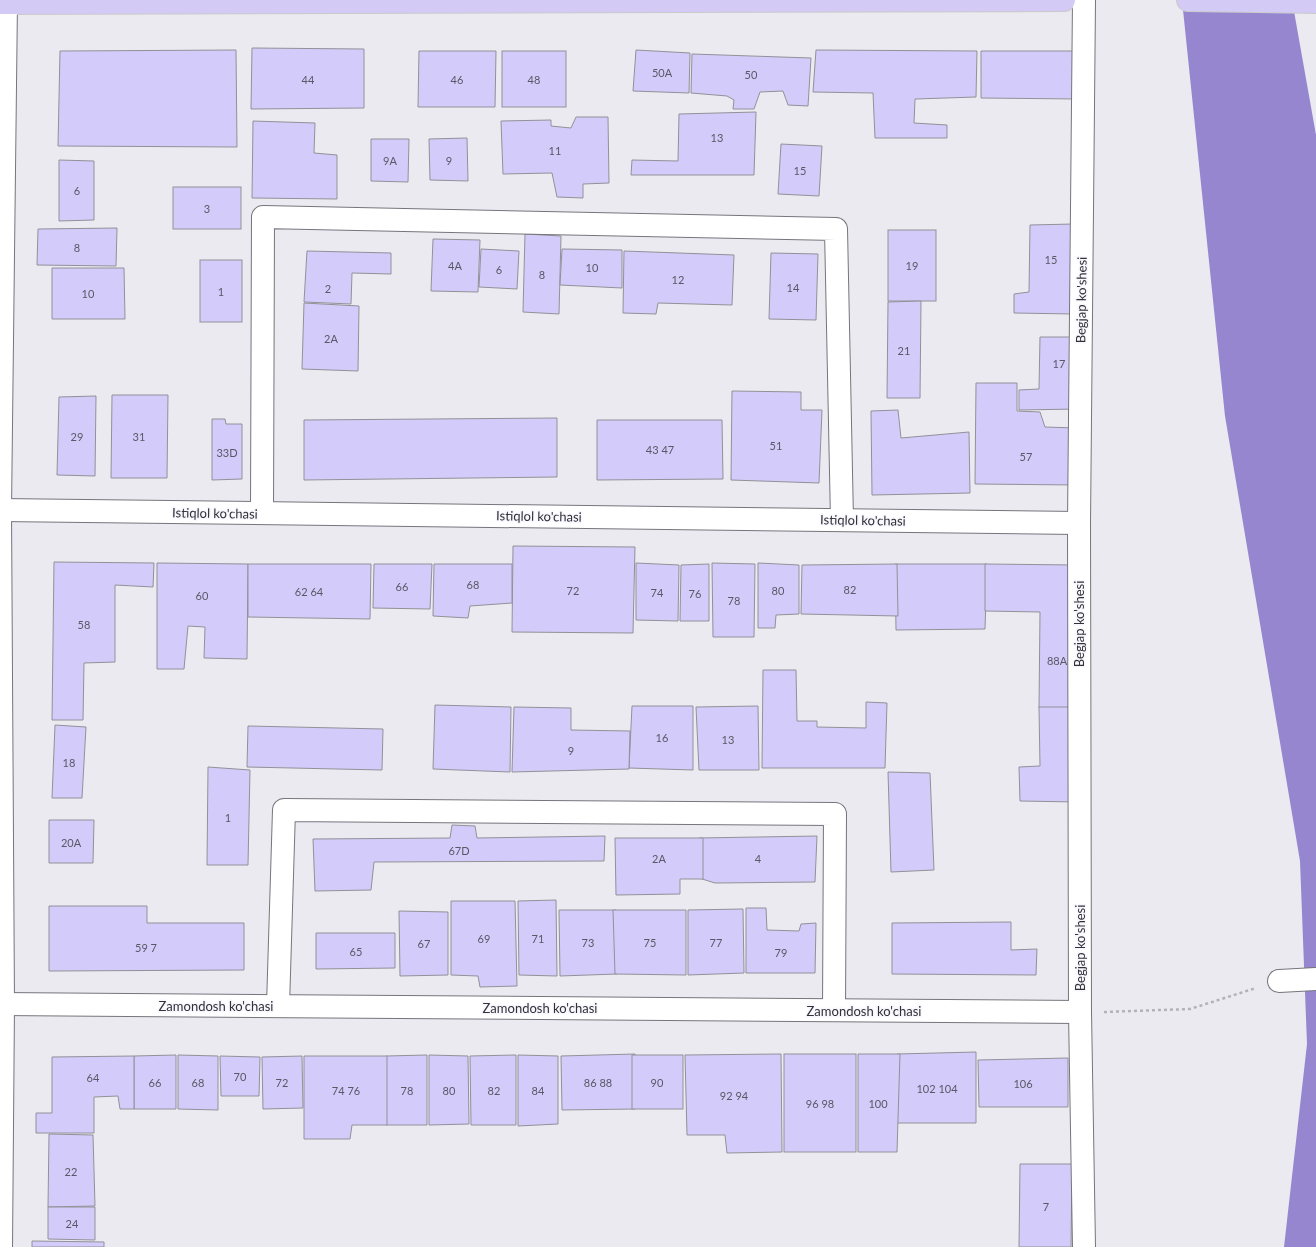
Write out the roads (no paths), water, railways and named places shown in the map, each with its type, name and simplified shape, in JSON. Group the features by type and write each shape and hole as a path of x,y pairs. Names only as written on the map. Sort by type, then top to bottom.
{"main road":[{"path":"4,2 1064,0"},
{"path":"1188,0 1316,2"}],"street":[{"name":"Begjap ko'shesi","path":"1084,0 1079,523 1080,1012 1084,1247"},
{"path":"1,1247 0,510 4,2"},
{"path":"262,513 263,217 836,228 842,520"},
{"name":"Istiqlol ko'chasi","path":"0,510 1079,523"},
{"path":"278,1006 284,810 835,814 834,1010"},
{"path":"1279,981 1316,979"},
{"name":"Zamondosh ko'chasi","path":"1,1004 1080,1012"}]}
